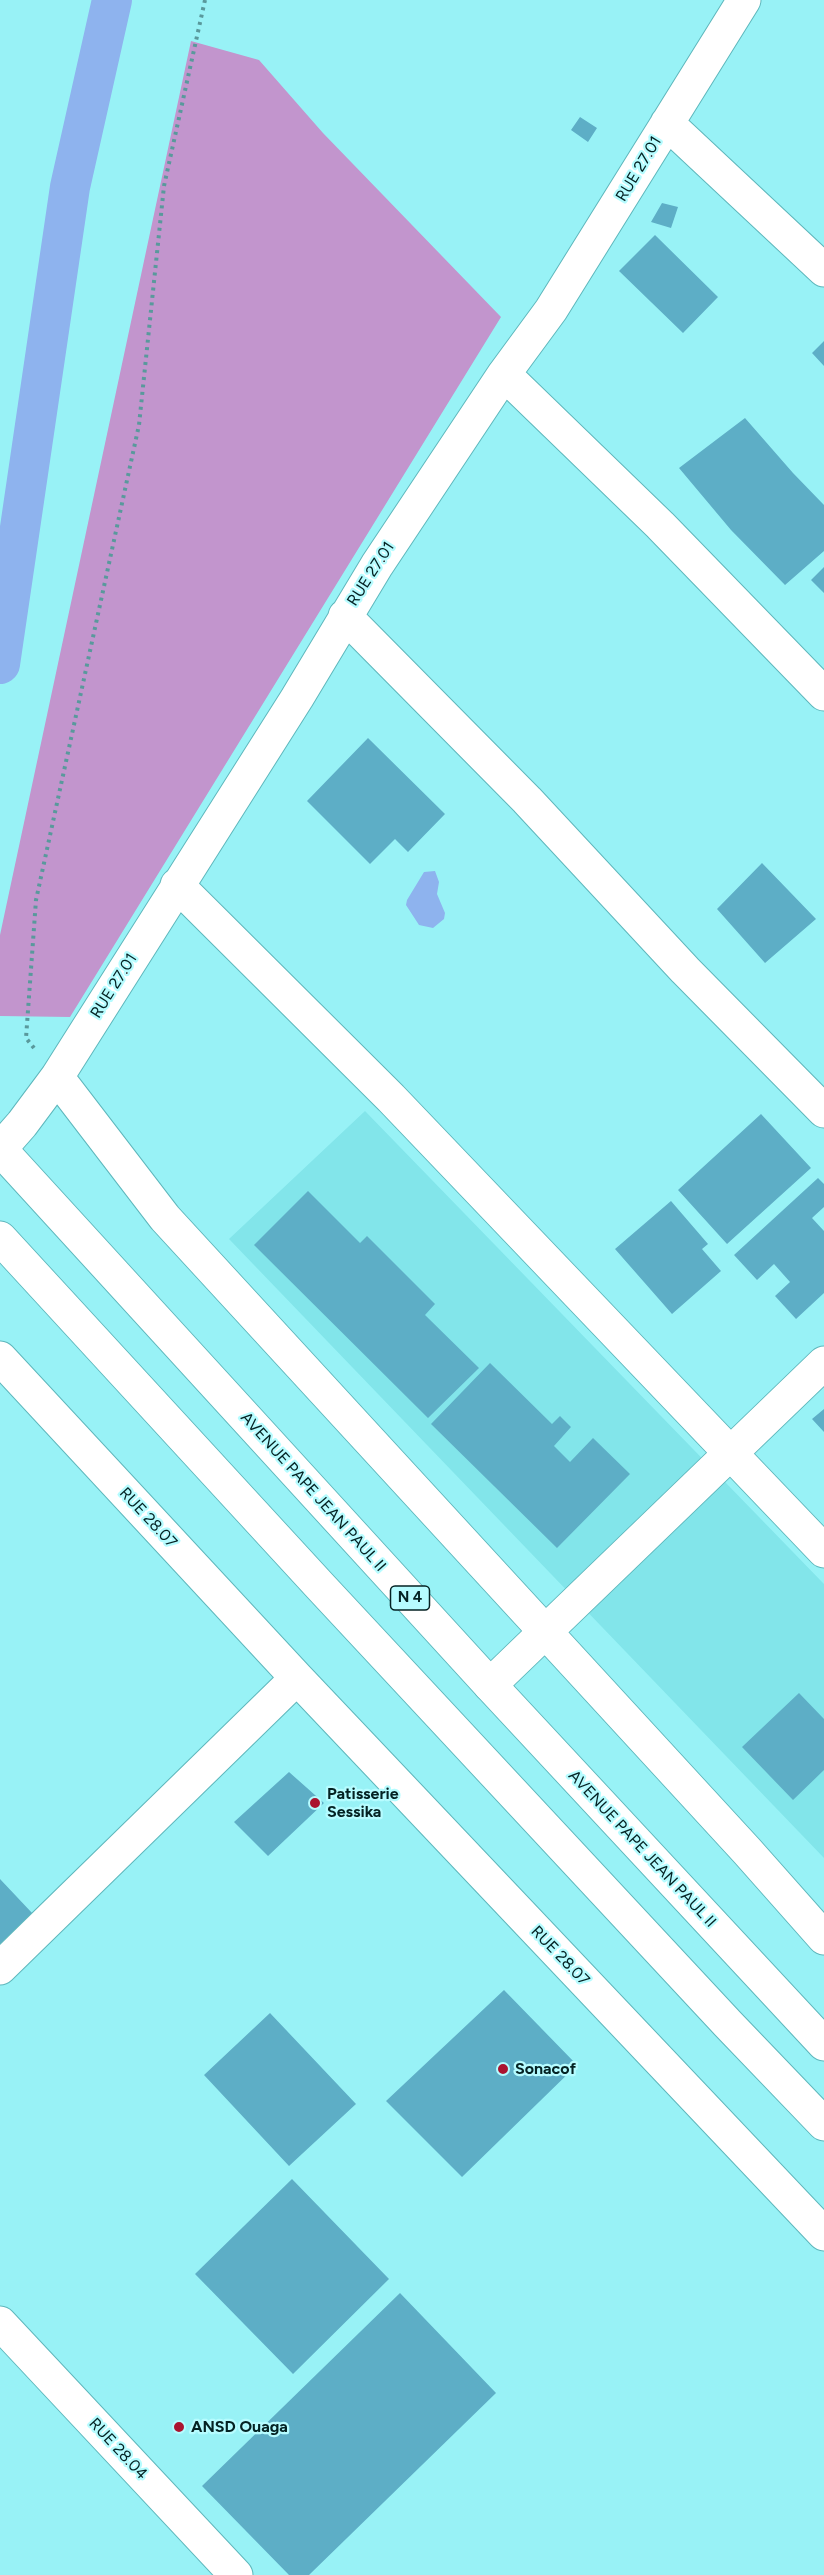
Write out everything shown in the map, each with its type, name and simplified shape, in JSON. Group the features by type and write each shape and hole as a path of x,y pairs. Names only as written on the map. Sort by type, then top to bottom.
{"main road":[{"name":"RUE 27.01","path":"0,1149 57,1077 297,698 345,616 504,374 551,310 744,0"},
{"path":"667,123 824,270"},
{"path":"504,374 660,525 824,694"},
{"path":"345,616 527,800 685,970 820,1100"},
{"path":"177,885 391,1098 824,1551"},
{"path":"57,1077 165,1218 747,1851 824,1938"},
{"name":"AVENUE PAPE JEAN PAUL II","path":"0,1149 490,1685 824,2044"},
{"path":"0,1238 385,1656 824,2124"},
{"name":"RUE 28.07","path":"0,1358 297,1678 824,2234"},
{"path":"490,1685 824,1363"},
{"path":"0,1968 297,1678"},
{"name":"RUE 28.04","path":"0,2323 236,2575"}],"path":[{"path":"57,1077 26,1038 36,900 139,425 164,186 205,0"}],"shaded area":[{"path":"191,41 259,60 323,133 501,317 70,1017 0,1016 0,935"},
{"path":"435,871 439,882 437,894 445,913 444,919 433,928 419,925 406,905 424,872"},
{"path":"365,1111 824,1584 824,1858 229,1239"}],"building":[{"path":"580,117 597,128 588,142 571,130"},
{"path":"662,203 678,207 671,228 651,222"},
{"path":"655,235 718,297 683,333 619,271"},
{"path":"824,341 824,366 812,353"},
{"path":"745,418 824,505 824,551 785,585 731,530 679,468"},
{"path":"824,567 824,593 811,580"},
{"path":"368,738 445,814 408,852 395,839 370,864 307,801"},
{"path":"762,863 816,919 765,963 717,909"},
{"path":"761,1114 811,1168 727,1244 678,1190"},
{"path":"818,1178 824,1184 824,1207 812,1218 824,1231 824,1293 796,1319 775,1296 790,1282 774,1264 757,1280 734,1255"},
{"path":"308,1191 360,1243 367,1236 435,1304 425,1315 479,1368 428,1418 254,1245"},
{"path":"671,1201 708,1244 702,1249 721,1271 672,1314 615,1249"},
{"path":"490,1363 552,1424 560,1416 571,1427 554,1446 570,1462 593,1438 630,1474 557,1548 431,1424"},
{"path":"824,1409 824,1432 812,1419"},
{"path":"799,1693 824,1719 824,1770 793,1800 742,1747"},
{"path":"289,1772 324,1803 268,1856 234,1822"},
{"path":"0,1879 33,1914 0,1944"},
{"path":"504,1990 577,2065 462,2177 386,2101"},
{"path":"270,2013 356,2104 289,2166 204,2075"},
{"path":"292,2179 389,2279 293,2374 195,2274"},
{"path":"400,2293 496,2393 309,2575 289,2575 202,2486"}],"waterway":[{"path":"0,664 70,187 112,0"}],"place":[{"name":"Patisserie Sessika","path":"315,1803"},
{"name":"Sonacof","path":"503,2069"},
{"name":"ANSD Ouaga","path":"179,2427"}]}
